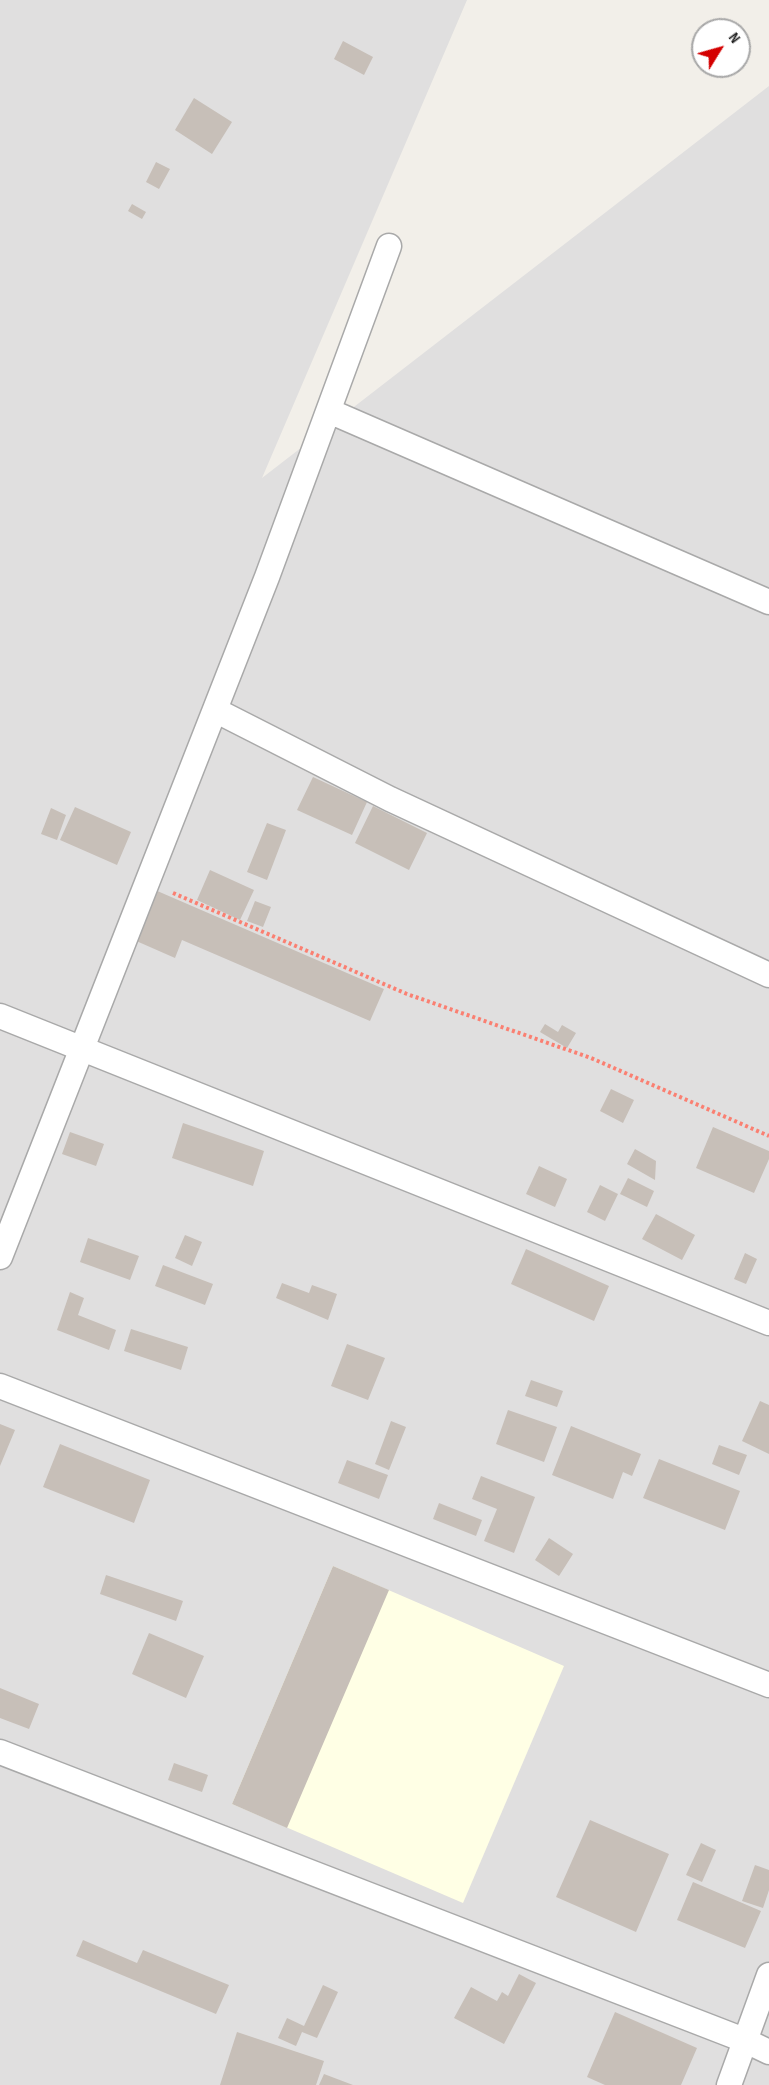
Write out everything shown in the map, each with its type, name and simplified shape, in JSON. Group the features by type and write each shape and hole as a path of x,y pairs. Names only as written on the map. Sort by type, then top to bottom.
{"street":[{"path":"0,1257 215,710 389,246"},
{"path":"329,411 769,602"},
{"path":"215,710 390,799 769,975"},
{"path":"0,1016 769,1323"},
{"path":"0,1386 769,1685"},
{"path":"0,1752 744,2040 769,2052"},
{"path":"729,2085 769,1975"}],"path":[{"path":"147,882 407,994 591,1058 769,1136"}],"shaded area":[{"path":"0,0 467,0 262,478 769,86 769,2085 0,2085"},
{"path":"333,1566 564,1666 463,1903 232,1804"}],"building":[{"path":"343,41 373,57 364,75 334,59"},
{"path":"194,98 232,122 212,154 175,130"},
{"path":"156,162 170,169 159,189 146,182"},
{"path":"132,204 146,212 142,219 128,211"},
{"path":"313,777 367,802 352,835 297,810"},
{"path":"373,806 427,833 409,870 355,843"},
{"path":"75,807 131,832 117,865 60,840"},
{"path":"51,808 66,815 57,840 41,834"},
{"path":"267,823 286,830 267,880 247,872"},
{"path":"210,870 254,890 240,920 197,900"},
{"path":"155,890 384,989 370,1021 182,940 175,958 134,940"},
{"path":"255,901 271,907 263,927 247,921"},
{"path":"545,1024 558,1032 562,1025 576,1033 567,1048 540,1032"},
{"path":"611,1089 634,1100 623,1123 600,1111"},
{"path":"183,1123 264,1151 253,1186 172,1158"},
{"path":"713,1127 769,1151 769,1159 754,1193 696,1168"},
{"path":"70,1132 104,1144 96,1166 62,1154"},
{"path":"635,1149 656,1161 655,1180 627,1164"},
{"path":"539,1166 567,1179 555,1207 526,1194"},
{"path":"628,1178 654,1191 647,1207 620,1194"},
{"path":"600,1185 618,1194 605,1221 587,1212"},
{"path":"656,1214 695,1235 682,1260 642,1239"},
{"path":"185,1235 202,1242 192,1266 175,1258"},
{"path":"88,1238 139,1256 130,1280 80,1262"},
{"path":"526,1249 609,1286 594,1321 511,1284"},
{"path":"745,1253 757,1259 746,1284 734,1279"},
{"path":"163,1265 213,1284 205,1305 155,1286"},
{"path":"282,1283 309,1293 312,1285 337,1294 328,1320 276,1298"},
{"path":"70,1292 84,1298 78,1315 116,1330 109,1350 57,1330"},
{"path":"131,1329 188,1347 181,1370 124,1351"},
{"path":"347,1344 385,1358 368,1400 331,1386"},
{"path":"531,1380 563,1391 557,1407 525,1396"},
{"path":"760,1401 769,1405 769,1454 742,1441"},
{"path":"508,1410 557,1427 544,1462 496,1444"},
{"path":"391,1421 406,1427 389,1470 375,1464"},
{"path":"0,1424 15,1430 0,1466"},
{"path":"571,1426 641,1454 632,1476 623,1472 613,1499 552,1475"},
{"path":"60,1444 150,1480 134,1523 43,1487"},
{"path":"719,1445 747,1455 739,1475 712,1464"},
{"path":"659,1459 740,1491 725,1530 643,1498"},
{"path":"347,1460 388,1475 379,1499 338,1483"},
{"path":"481,1476 535,1497 514,1553 484,1541 497,1509 472,1499"},
{"path":"439,1503 482,1520 476,1536 433,1519"},
{"path":"549,1538 573,1554 559,1576 535,1560"},
{"path":"333,1566 389,1590 287,1828 232,1804"},
{"path":"106,1575 183,1601 176,1621 100,1594"},
{"path":"149,1633 204,1656 186,1698 132,1674"},
{"path":"0,1688 39,1704 29,1729 0,1718"},
{"path":"174,1763 208,1775 202,1792 168,1780"},
{"path":"590,1820 669,1854 636,1932 556,1897"},
{"path":"701,1843 716,1850 702,1882 686,1875"},
{"path":"755,1865 769,1870 769,1890 763,1908 742,1901"},
{"path":"693,1882 761,1911 745,1948 677,1920"},
{"path":"83,1940 137,1963 143,1950 229,1985 216,2014 76,1956"},
{"path":"519,1974 536,1983 504,2044 454,2018 471,1987 497,2001 502,1992 508,1996"},
{"path":"323,1985 338,1992 317,2038 302,2032 296,2046 278,2038 287,2018 304,2026"},
{"path":"615,2012 697,2048 681,2085 605,2085 587,2077"},
{"path":"237,2032 324,2061 316,2085 220,2085"},
{"path":"324,2074 353,2085 319,2085"}]}
